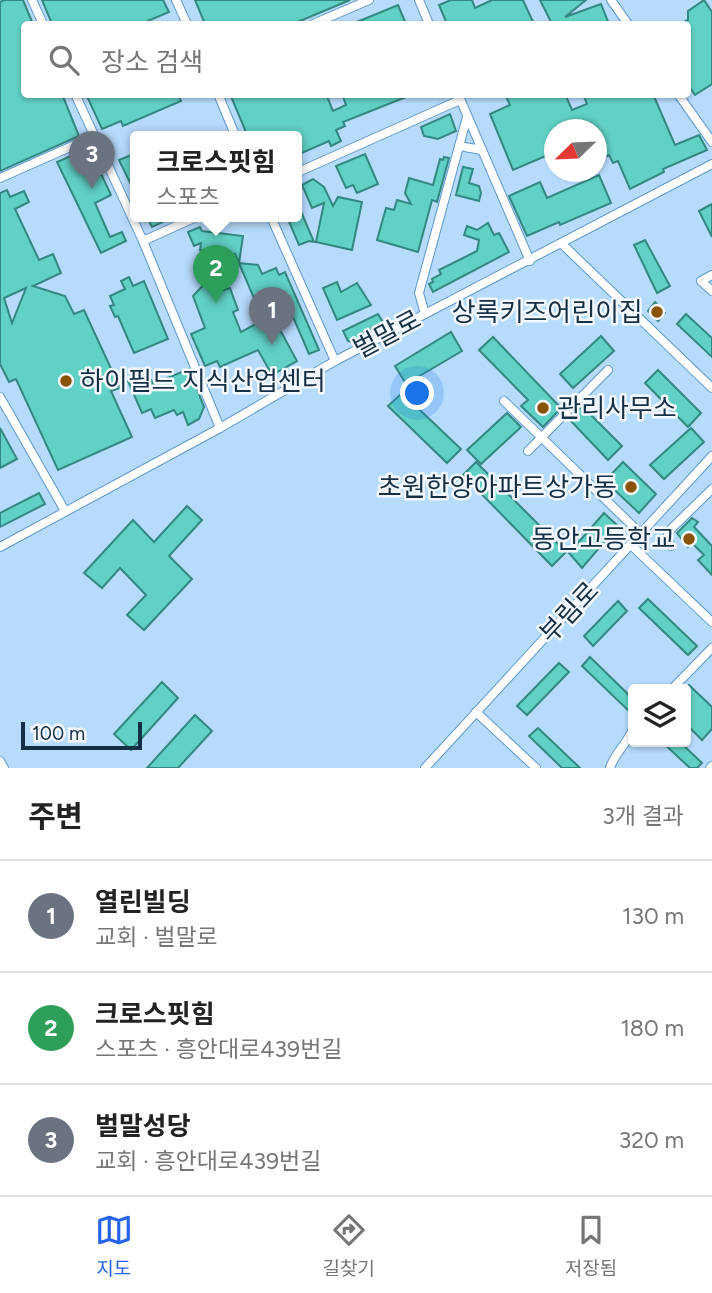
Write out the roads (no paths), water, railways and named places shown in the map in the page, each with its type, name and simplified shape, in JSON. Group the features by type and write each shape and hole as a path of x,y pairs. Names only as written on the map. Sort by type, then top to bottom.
{"street":[{"path":"32,0 42,21"},
{"path":"176,0 186,21"},
{"path":"320,21 369,0"},
{"path":"419,0 428,21"},
{"path":"611,0 626,21"},
{"path":"77,98 130,213"},
{"path":"220,98 233,131"},
{"path":"302,170 457,98"},
{"path":"459,98 530,261"},
{"path":"681,98 712,142"},
{"path":"425,314 419,293 467,117"},
{"path":"0,178 94,136"},
{"path":"459,146 482,150"},
{"name":"벌말로","path":"0,547 220,428 335,361 712,164"},
{"path":"134,222 220,428"},
{"path":"143,241 185,222"},
{"path":"273,222 335,361"},
{"path":"562,243 712,388"},
{"path":"712,275 701,281 712,291"},
{"path":"528,451 608,370"},
{"path":"0,397 65,512"},
{"path":"504,401 641,534"},
{"name":"부림로","path":"425,768 712,456"},
{"path":"671,546 667,539 669,531 712,489"},
{"path":"631,545 712,622"},
{"path":"677,684 712,648"},
{"path":"476,712 536,768"},
{"path":"610,768 628,740"},
{"path":"0,761 4,768"}],"place":[{"name":"벌말성당","path":"92,189"},
{"name":"크로스핏힘","path":"216,303"},
{"name":"상록키즈어린이집","path":"657,312"},
{"name":"열린빌딩","path":"272,345"},
{"name":"하이필드 지식산업센터","path":"66,381"},
{"name":"관리사무소","path":"543,408"},
{"name":"초원한양아파트상가동","path":"631,487"},
{"name":"동안고등학교","path":"689,539"}]}
